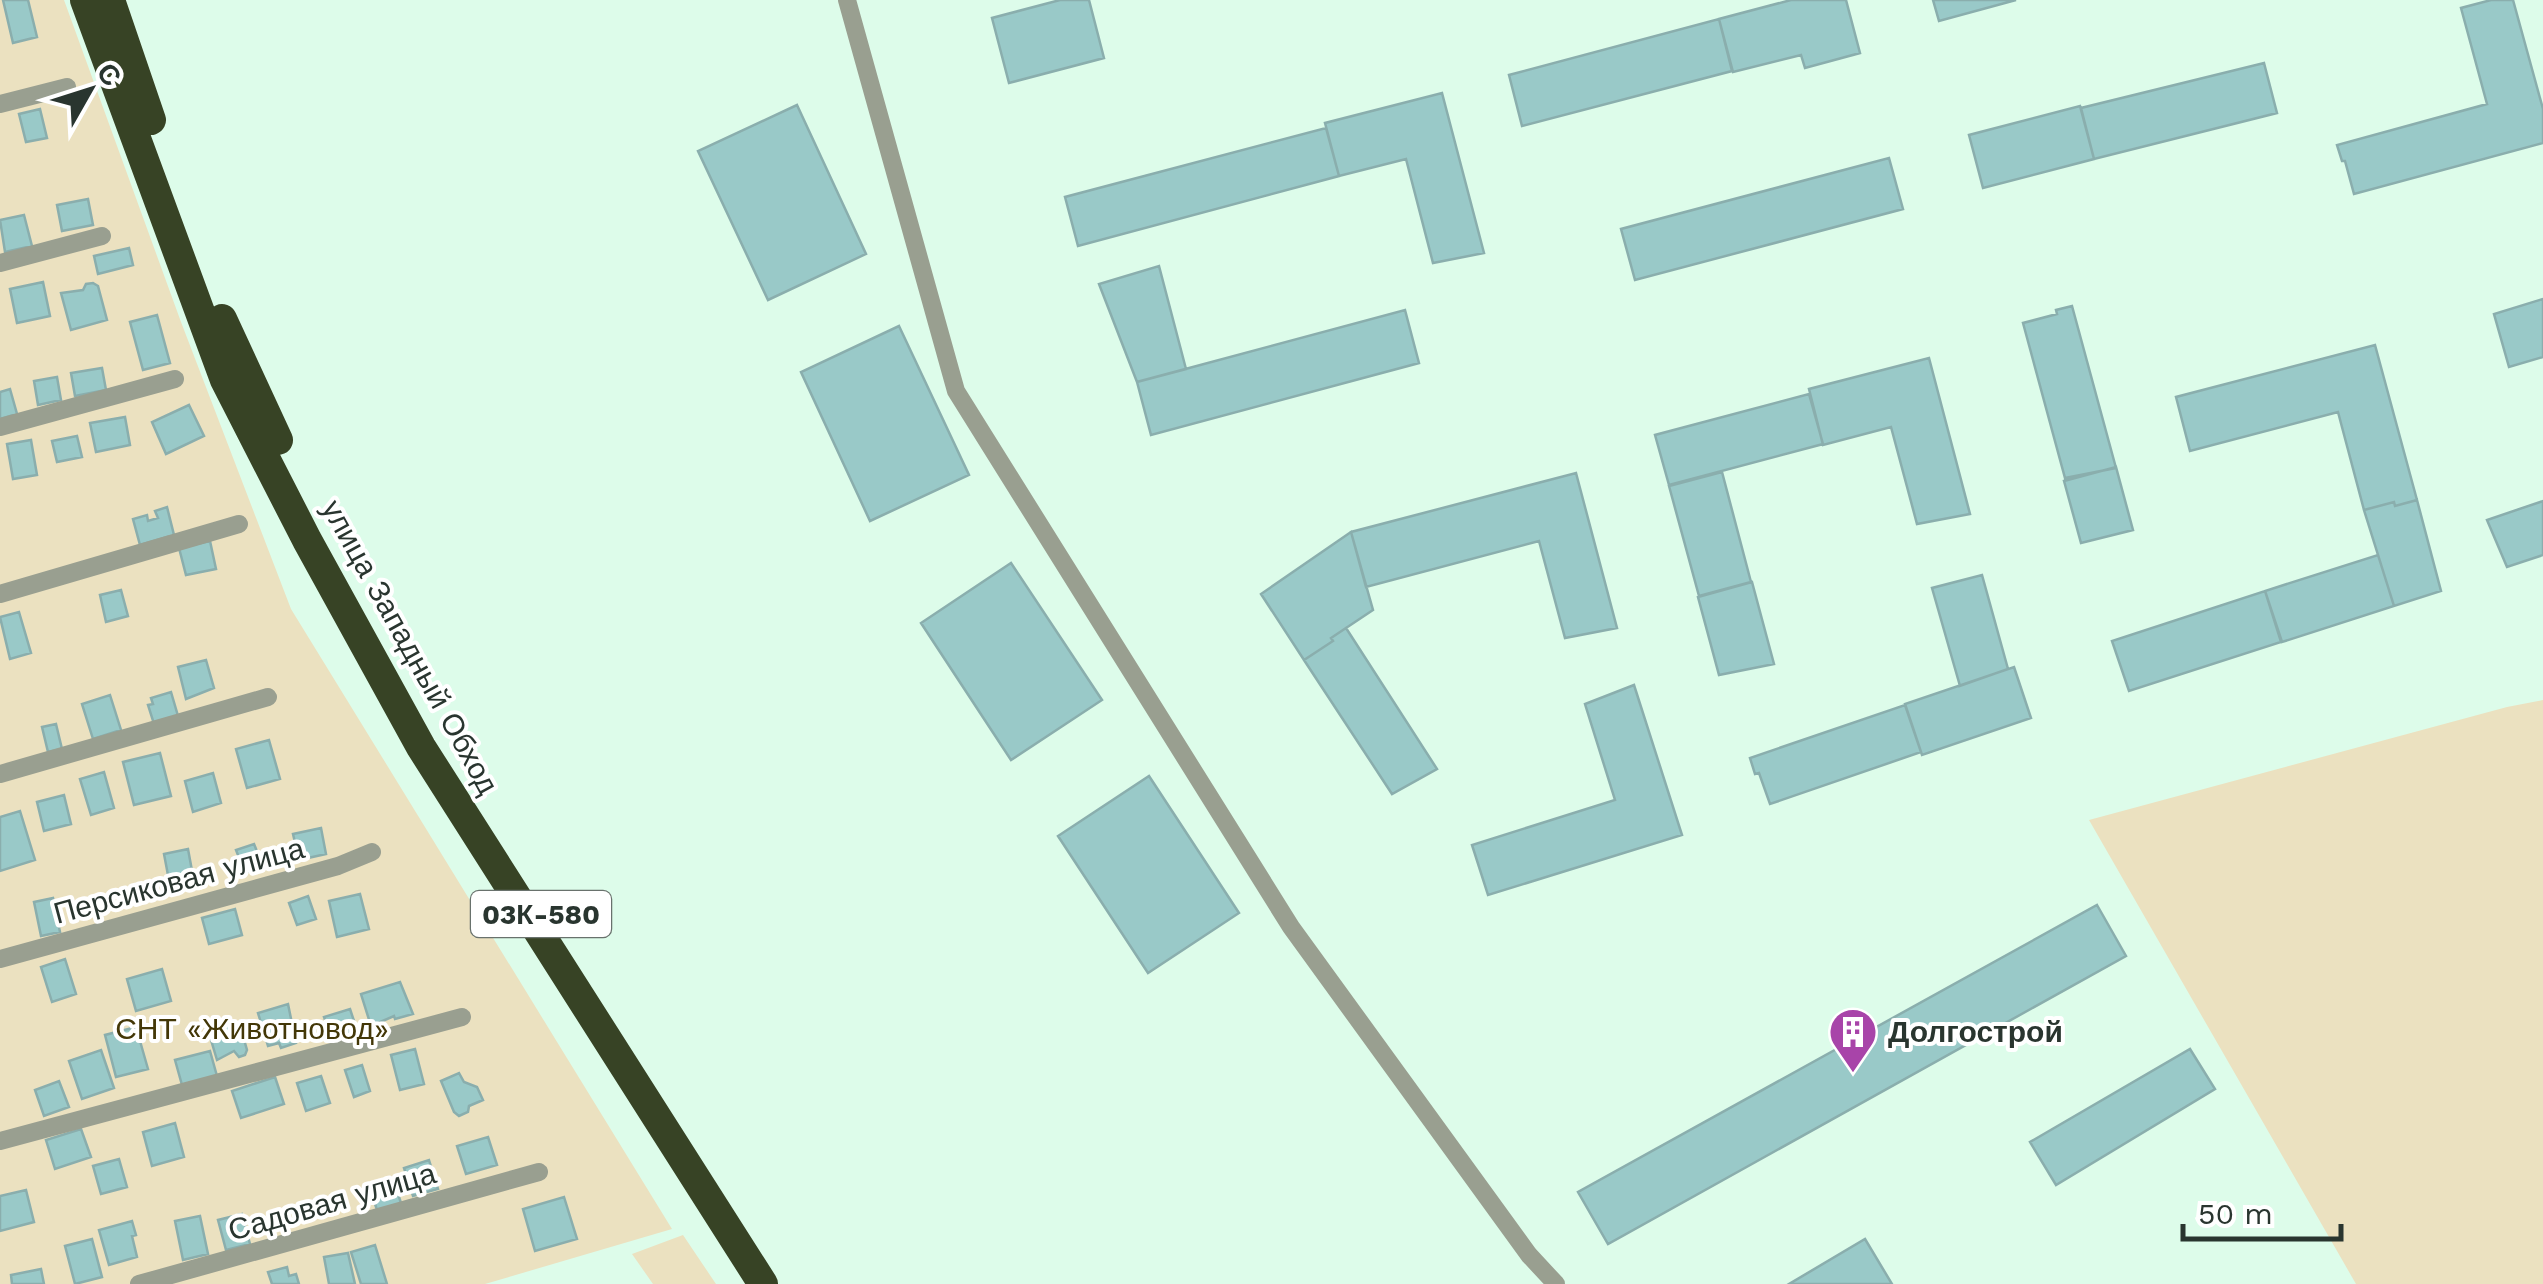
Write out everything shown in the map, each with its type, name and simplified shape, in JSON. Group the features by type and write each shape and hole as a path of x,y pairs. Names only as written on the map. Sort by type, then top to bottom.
{"highway":[{"name":"улица Западный Обход","path":"85,0 225,380 307,540 421,747 763,1284"},
{"name":"улица Западный Обход","path":"110,0 226,329 321,531 433,738 602,1012 781,1284"}],"street":[{"path":"847,0 956,391 1291,927 1529,1255 1556,1284"},
{"path":"0,104 67,87"},
{"path":"0,263 102,236"},
{"path":"0,428 175,379"},
{"path":"0,594 238,524"},
{"path":"0,774 268,697"},
{"name":"Персиковая улица","path":"0,958 338,866 372,852"},
{"path":"0,1141 462,1017"},
{"name":"Садовая улица","path":"139,1284 539,1172"}],"green space":[{"name":"СНТ «Животновод»","path":"0,0 64,0 291,609 672,1229 485,1284 0,1284"},
{"path":"2543,700 2543,1284 2356,1284 2089,820"},
{"path":"683,1235 716,1284 653,1284 632,1254"}],"building":[{"path":"3,0 28,0 37,37 13,43"},
{"path":"1060,0 1089,0 1104,58 1009,83 992,18"},
{"path":"1791,0 1846,0 1860,53 1805,68 1801,55 1733,72 1719,19"},
{"path":"1933,0 2016,0 1939,21"},
{"path":"2491,0 2513,0 2543,109 2543,143 2354,194 2337,145 2487,104 2461,8"},
{"path":"1719,19 1732,71 1522,126 1509,75"},
{"path":"2264,63 2277,113 2094,159 2081,108"},
{"path":"1442,93 1484,253 1433,263 1406,159 1339,176 1325,123"},
{"path":"797,105 866,254 768,300 698,151"},
{"path":"2080,106 2094,159 1983,188 1969,135"},
{"path":"40,109 47,138 26,142 19,114"},
{"path":"1326,128 1339,176 1078,246 1065,197"},
{"path":"1889,158 1903,209 1635,280 1621,229"},
{"path":"88,199 93,225 62,231 57,205"},
{"path":"24,215 32,246 5,252 0,220"},
{"path":"129,248 133,265 98,274 94,256"},
{"path":"1159,266 1186,369 1137,382 1099,284"},
{"path":"43,282 50,316 17,323 10,289"},
{"path":"86,284 98,286 107,320 71,330 61,293 83,290"},
{"path":"2543,299 2543,357 2509,367 2494,314"},
{"path":"2072,306 2116,468 2065,478 2023,323"},
{"path":"1405,310 1419,363 1151,435 1137,382"},
{"path":"157,315 170,363 143,370 130,322"},
{"path":"899,326 969,475 870,521 801,372"},
{"path":"2375,345 2417,500 2364,510 2338,412 2190,451 2176,397"},
{"path":"1929,358 1970,514 1917,524 1891,427 1823,445 1809,389"},
{"path":"102,368 106,390 75,396 71,373"},
{"path":"57,377 61,400 38,405 34,381"},
{"path":"10,389 17,414 0,419 0,392"},
{"path":"1809,394 1823,444 1669,485 1655,435"},
{"path":"189,405 204,436 166,454 152,422"},
{"path":"125,417 130,445 96,452 90,423"},
{"path":"77,436 82,457 57,462 52,441"},
{"path":"31,440 37,475 13,479 7,444"},
{"path":"2116,467 2133,530 2081,543 2064,481"},
{"path":"1722,472 1751,582 1699,596 1669,486"},
{"path":"1576,473 1617,628 1565,638 1539,541 1366,587 1351,532"},
{"path":"2417,500 2441,591 2394,606 2364,510"},
{"path":"2543,501 2543,555 2507,567 2487,520"},
{"path":"167,507 174,535 140,545 133,519 147,515 148,521 158,518 155,511"},
{"path":"1351,532 1373,610 1304,660 1261,594"},
{"path":"210,541 216,569 186,575 179,548"},
{"path":"2378,555 2394,606 2282,642 2265,591"},
{"path":"1011,563 1102,700 1011,760 921,623"},
{"path":"1982,575 2008,669 1960,686 1932,588"},
{"path":"1752,582 1774,664 1719,675 1698,597"},
{"path":"121,590 128,616 106,622 100,595"},
{"path":"2265,591 2281,642 2129,691 2112,641"},
{"path":"19,612 31,653 10,659 0,617"},
{"path":"1346,628 1437,769 1392,794 1304,660"},
{"path":"206,660 214,688 186,699 178,667"},
{"path":"2014,667 2031,718 1922,755 1905,704"},
{"path":"1634,685 1682,835 1488,895 1472,845 1615,800 1585,704"},
{"path":"171,692 178,716 154,724 148,705 153,704 151,698"},
{"path":"110,695 121,730 93,739 82,704"},
{"path":"1905,705 1921,752 1770,804 1750,758"},
{"path":"56,724 62,749 48,752 42,727"},
{"path":"269,740 280,779 247,788 236,749"},
{"path":"160,753 171,796 134,805 123,762"},
{"path":"104,772 114,808 91,815 80,779"},
{"path":"213,773 221,803 193,812 185,781"},
{"path":"1149,776 1239,913 1148,973 1058,836"},
{"path":"64,795 71,824 44,831 37,802"},
{"path":"20,811 35,860 0,871 0,817"},
{"path":"321,828 326,854 299,860 293,834"},
{"path":"254,844 263,866 245,873 236,850"},
{"path":"188,849 195,887 171,891 164,854"},
{"path":"360,894 369,929 337,937 329,901"},
{"path":"308,896 316,919 297,925 289,903"},
{"path":"53,898 60,932 41,936 34,902"},
{"name":"Долгострой","path":"2097,905 2126,956 1608,1244 1578,1192"},
{"path":"235,909 242,935 209,944 202,918"},
{"path":"65,959 76,994 52,1002 41,967"},
{"path":"162,969 171,1001 136,1011 127,979"},
{"path":"400,982 413,1014 395,1019 394,1016 371,1026 361,994"},
{"path":"288,1004 296,1043 281,1048 279,1043 268,1046 258,1013"},
{"path":"350,1009 357,1030 332,1039 324,1017"},
{"path":"239,1022 245,1055 239,1057 234,1051 217,1060 208,1030"},
{"path":"136,1027 148,1069 116,1077 105,1035"},
{"path":"415,1049 424,1084 400,1090 391,1055"},
{"path":"2190,1049 2215,1089 2056,1185 2030,1142"},
{"path":"101,1050 114,1088 82,1099 69,1061"},
{"path":"210,1051 217,1076 182,1085 175,1060"},
{"path":"362,1065 370,1091 354,1097 345,1070"},
{"path":"459,1073 464,1082 477,1087 483,1100 459,1116 441,1081"},
{"path":"321,1076 330,1103 306,1111 297,1083"},
{"path":"275,1077 284,1104 241,1118 232,1091"},
{"path":"59,1081 69,1107 44,1116 35,1090"},
{"path":"175,1123 184,1157 152,1166 143,1132"},
{"path":"81,1129 91,1157 55,1169 46,1140"},
{"path":"488,1137 497,1165 466,1174 457,1146"},
{"path":"119,1159 127,1187 101,1194 93,1166"},
{"path":"429,1160 438,1189 413,1196 404,1168"},
{"path":"394,1182 402,1206 378,1213 370,1189"},
{"path":"26,1190 34,1222 0,1231 0,1196"},
{"path":"564,1197 577,1239 535,1251 523,1209"},
{"path":"242,1214 250,1244 226,1250 218,1220"},
{"path":"200,1216 208,1254 183,1260 175,1221"},
{"path":"132,1221 137,1257 109,1265 99,1230"},
{"path":"92,1239 102,1277 75,1284 65,1246"},
{"path":"1865,1239 1892,1284 1789,1284"},
{"path":"375,1245 387,1284 361,1284 351,1252"},
{"path":"348,1253 355,1284 329,1284 324,1257"},
{"path":"287,1267 289,1276 296,1274 299,1284 272,1284 268,1272"},
{"path":"41,1269 44,1284 12,1284 11,1275"}],"place":[{"name":"Долгострой","path":"1853,1074"}]}
